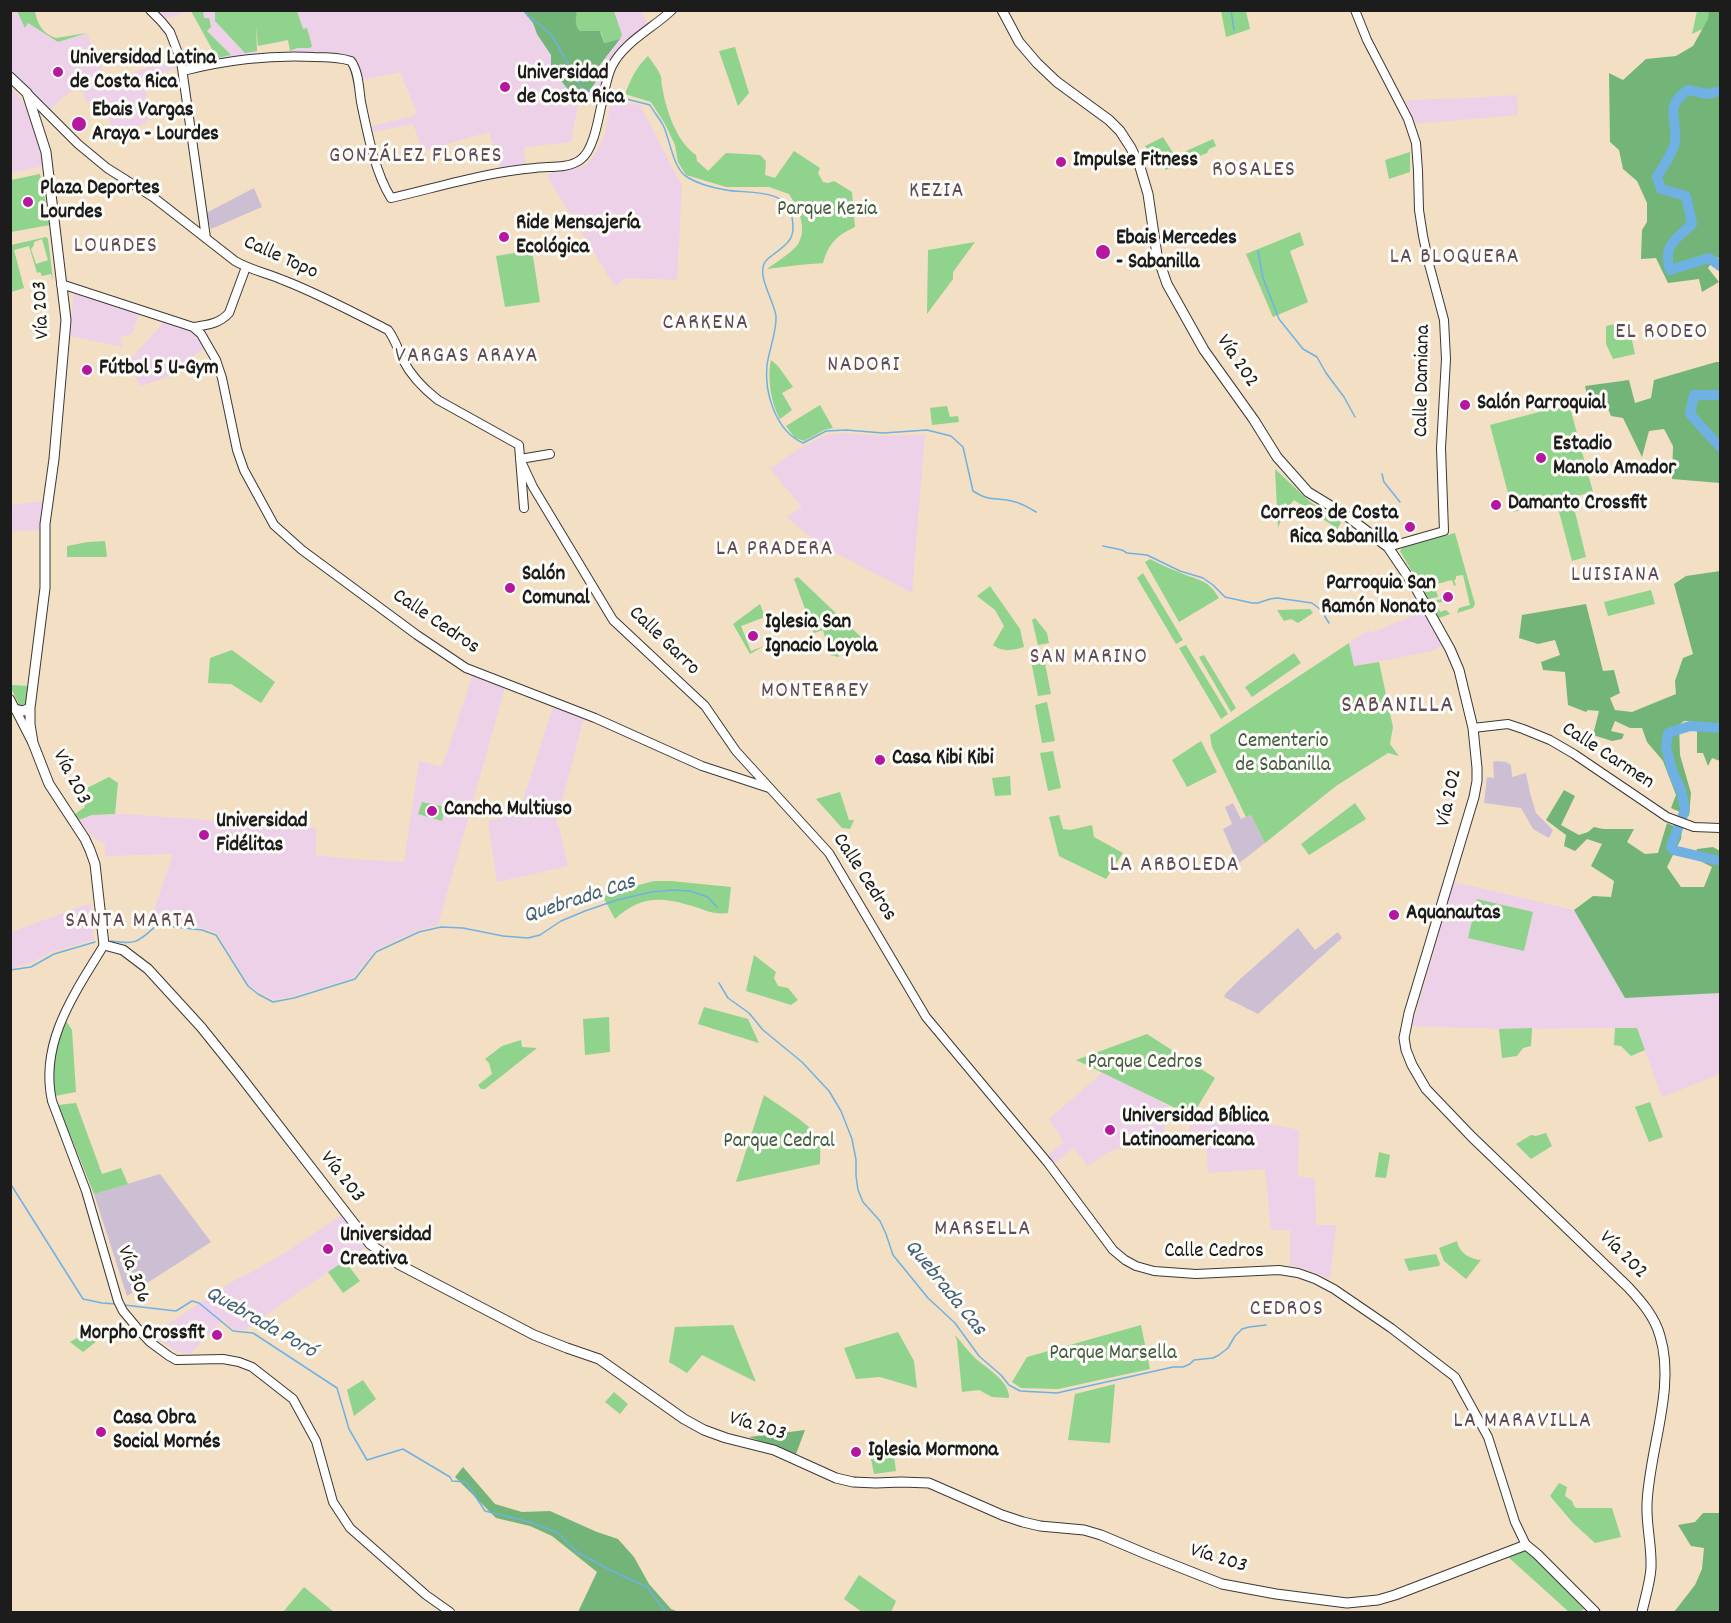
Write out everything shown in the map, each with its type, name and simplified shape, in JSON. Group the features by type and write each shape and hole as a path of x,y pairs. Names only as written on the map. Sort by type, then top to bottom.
{"main road":[{"name":"Vía 202","path":"1002,10 1019,42 1037,63 1057,82 1109,120 1120,131 1131,148 1140,167 1148,194 1157,255 1167,284 1204,350 1277,457 1308,492 1344,514 1388,548 1417,590 1459,670 1473,728 1478,781 1412,1002 1404,1038 1412,1065 1426,1089 1472,1137 1628,1287 1643,1303 1657,1326 1665,1354 1665,1383 1649,1483 1647,1505 1651,1565 1642,1612"},
{"name":"Vía 203","path":"10,77 27,93 46,152 66,320 54,459 45,524 46,578 30,708 33,743 52,791 85,838 95,864 104,945 123,950 148,969 201,1027 370,1244 400,1265 534,1335 598,1359 684,1419 704,1430 726,1438 774,1449 836,1478 853,1482 929,1483 1023,1522 1084,1530 1101,1535 1222,1584 1329,1601 1361,1602 1388,1598 1526,1545"},
{"path":"15,709 23,711 30,708"},
{"path":"1526,1545 1595,1612"}],"street":[{"path":"150,10 170,32 183,71 206,238"},
{"path":"183,71 259,57 317,57 351,61 354,65 379,171 384,187 391,198 501,171 566,165 580,160 592,145 608,76 618,56 672,10"},
{"name":"Calle Damiana","path":"1355,10 1367,40 1413,131 1417,153 1419,210 1423,236 1444,320 1446,359 1441,448 1444,531 1388,548"},
{"name":"Calle Topo","path":"27,93 78,144 107,168 153,197 235,261 331,301 388,330 404,362 415,379 427,391 438,400 519,445"},
{"path":"61,284 193,327 212,324 226,317 246,267"},
{"name":"Calle Cedros","path":"193,327 201,334 216,360 237,450 244,470 274,525 302,550 417,635 466,668 595,718 702,766 769,789 829,853 926,1017 1048,1163 1113,1250 1136,1266 1154,1271 1196,1275 1279,1270 1298,1273 1334,1289 1399,1333 1455,1377 1488,1437 1515,1522 1526,1545"},
{"name":"Calle Garro","path":"519,445 520,459 542,502 613,621 705,706 736,751 769,789"},
{"path":"524,508 524,484 520,459 550,454"},
{"path":"10,699 33,743"},
{"name":"Calle Carmen","path":"1473,728 1508,724 1550,740 1671,819 1701,828 1720,828"},
{"name":"Vía 306","path":"104,945 63,1015 49,1061 48,1087 86,1191 118,1301 123,1311 150,1342 176,1360 224,1359 239,1362 252,1367 293,1398 316,1441 333,1502 350,1528 426,1595 450,1612"}],"shaded area":[{"name":"Universidad de Costa Rica","path":"641,10 650,29 618,56 601,100 580,94 571,142 524,147 526,167 501,171 489,132 423,151 413,124 373,132 372,126 415,115 416,111 400,72 357,81 351,61 292,56 288,40 258,46 256,26 259,58 219,63 191,11 165,19 155,11"},
{"name":"Universidad Latina de Costa Rica","path":"10,11 17,11 25,27 28,23 58,42 87,33 96,57 100,58 104,75 124,76 174,58 177,68 146,78 147,123 113,134 104,98 86,102 82,90 70,92 50,109 11,71"},
{"name":"Universidad Latina de Costa Rica","path":"10,86 29,114 43,166 11,173"},
{"path":"1517,95 1518,115 1416,124 1405,100 1469,98"},
{"path":"611,102 640,105 682,186 677,280 625,278 615,287 548,178 549,173 585,166 594,156 605,134"},
{"path":"254,188 262,207 211,229 206,213"},
{"path":"74,289 140,311 132,334 119,337 123,347 70,336"},
{"path":"165,321 183,326 193,332 205,347 166,378 140,386 128,362"},
{"path":"845,433 878,436 925,435 912,593 821,545 786,517 802,507 770,469 797,450 826,435"},
{"path":"46,501 42,530 11,531 10,505"},
{"path":"1424,611 1442,646 1432,651 1354,666 1349,643 1369,630 1371,633"},
{"name":"Universidad Fidélitas","path":"474,671 506,684 438,925 418,930 375,950 353,978 273,1000 249,985 217,933 203,928 150,922 173,854 105,856 105,843 95,839 79,820 92,815 126,814 314,828 316,829 316,855 404,862 419,761 442,767"},
{"path":"553,707 584,717 556,824 559,826 568,866 497,882 488,821 519,813"},
{"path":"1493,762 1511,765 1512,777 1526,773 1536,813 1553,830 1549,838 1533,829 1521,808 1484,803 1487,777 1494,778"},
{"path":"1233,803 1241,819 1251,815 1265,843 1238,864 1223,829 1232,824 1225,807"},
{"path":"1454,882 1574,910 1625,998 1720,993 1720,1074 1662,1097 1637,1028 1499,1029 1412,1026"},
{"path":"91,903 94,940 51,952 29,964 11,968 11,932"},
{"path":"1298,928 1315,950 1338,932 1342,938 1258,1014 1224,997 1239,980"},
{"name":"Universidad Bíblica Latinoamericana","path":"1103,1072 1169,1106 1161,1147 1117,1149 1108,1152 1088,1166 1074,1148 1053,1164 1047,1156 1064,1142 1049,1119"},
{"path":"1253,1114 1269,1124 1299,1130 1298,1176 1315,1179 1316,1225 1336,1225 1330,1279 1290,1265 1290,1230 1271,1230 1265,1169 1208,1173 1205,1131 1189,1132 1192,1116"},
{"path":"160,1174 211,1242 127,1296 94,1194"},
{"path":"343,1214 368,1246 245,1330 234,1329 223,1320 190,1354 178,1352 151,1335 238,1278 288,1251"}],"green space":[{"path":"17,11 35,11 41,28 56,38 87,33 58,42 28,23 25,28"},
{"path":"191,11 203,11 204,18 209,18 211,27 207,31 231,55 217,58"},
{"path":"215,11 297,11 303,29 307,28 312,46 290,51 288,40 258,46 256,26 257,51 245,53 215,21"},
{"path":"523,11 577,11 576,24 580,31 600,31 604,43 620,39 599,66 595,83 586,95 580,94 579,100 553,75 551,55 537,34 533,23"},
{"path":"577,11 614,11 622,35 620,39 604,43 601,32 580,31 575,19"},
{"path":"1221,11 1246,11 1250,29 1226,37"},
{"path":"1697,11 1720,11 1715,23 1692,34"},
{"path":"1709,11 1720,11 1720,259 1716,257 1708,268 1719,282 1702,292 1699,279 1668,283 1656,258 1641,259 1642,230 1647,222 1647,203 1637,181 1623,169 1619,150 1610,142 1609,73 1623,80 1646,59 1676,56 1693,46 1708,19"},
{"path":"735,47 749,93 738,106 719,51"},
{"name":"Parque Kezia","path":"648,56 660,74 666,105 673,124 683,142 696,155 697,161 708,171 726,153 760,155 766,161 765,175 775,178 794,151 820,168 818,173 823,182 834,181 852,192 855,227 834,241 823,263 767,269 792,250 801,238 801,218 789,194 769,187 726,187 686,175 678,162 675,145 665,124 651,102 625,94 637,69"},
{"path":"1163,137 1175,156 1213,139 1216,146 1209,149 1207,153 1166,170 1154,153 1151,155 1145,146"},
{"path":"1410,152 1410,172 1389,179 1385,160"},
{"name":"Plaza Deportes Lourdes","path":"40,174 50,225 11,232 11,180"},
{"path":"1300,232 1304,245 1290,251 1308,302 1273,317 1246,254"},
{"path":"46,237 53,280 51,274 42,276 40,272 37,273 29,246 14,250 24,288 11,292 11,245","holes":["42,239 48,260 36,264 31,249 34,242"]},
{"path":"975,242 953,272 953,279 927,314 928,250"},
{"path":"532,250 540,302 505,307 496,256"},
{"path":"1628,321 1635,354 1613,359 1606,344 1606,326"},
{"path":"771,360 793,387 782,393 792,410 780,419 774,406 771,390 769,374"},
{"path":"1720,362 1720,483 1672,479 1673,446 1664,429 1649,431 1642,457 1623,418 1611,416 1604,399 1588,400 1585,386 1629,380 1635,403 1651,398 1654,380"},
{"name":"Estadio Manolo Amador","path":"1569,404 1593,492 1513,512 1490,425"},
{"path":"820,405 833,428 824,430 804,441 795,438 786,426"},
{"path":"947,406 950,417 958,416 959,422 932,425 930,408"},
{"path":"1275,469 1309,501 1341,522 1337,530 1332,529 1332,525 1294,500 1289,506 1285,503 1281,508 1285,511 1278,528"},
{"path":"1573,504 1586,557 1572,561 1558,508"},
{"path":"1455,533 1475,604 1473,608 1457,613 1459,608 1470,605 1463,575 1456,576 1454,586 1452,580 1437,584 1436,578 1427,581 1426,592 1436,590 1438,597 1432,598 1433,601 1442,599 1442,602 1437,603 1440,612 1446,610 1450,614 1439,618 1400,551 1402,548"},
{"path":"105,541 107,557 67,557 67,546"},
{"path":"1150,559 1203,581 1219,598 1179,622 1145,562"},
{"path":"1720,571 1720,761 1712,758 1708,766 1703,753 1697,753 1697,731 1693,721 1684,721 1679,725 1680,755 1691,793 1689,816 1671,808 1676,795 1663,761 1647,742 1642,728 1630,728 1615,721 1611,731 1624,734 1622,739 1612,741 1593,735 1599,711 1588,710 1586,712 1568,705 1565,672 1543,670 1541,662 1560,655 1555,640 1538,644 1519,638 1522,615 1586,604 1603,671 1614,670 1620,693 1610,698 1615,710 1632,712 1676,694 1675,681 1683,658 1693,654 1674,584 1686,576"},
{"path":"1143,573 1183,640 1176,644 1137,578"},
{"path":"798,577 862,638 837,649 839,657 830,655 823,630 814,633 794,579"},
{"path":"990,586 1020,629 1024,647 1004,650 993,645 1004,626 995,610 977,596"},
{"path":"1651,590 1655,604 1608,616 1604,602"},
{"path":"760,604 765,617 741,626 751,651 764,646 750,654 733,624"},
{"path":"1310,609 1313,613 1298,623 1291,619 1284,621 1277,610"},
{"path":"1035,618 1047,633 1049,643 1038,645 1032,620"},
{"name":"Cementerio de Sabanilla","path":"1349,643 1354,666 1379,662 1393,727 1390,744 1399,756 1388,753 1336,786 1265,843 1251,815 1246,817 1212,747 1210,735"},
{"path":"1186,645 1228,714 1221,719 1179,648"},
{"path":"232,650 275,682 261,703 231,684 208,683 210,658"},
{"path":"1043,653 1051,694 1038,696 1030,656"},
{"path":"1294,653 1301,663 1252,697 1245,687"},
{"path":"1204,655 1236,708 1231,712 1199,657"},
{"path":"11,685 31,686 27,709 21,709"},
{"path":"1047,702 1055,741 1042,743 1035,705"},
{"name":"Cementerio de Sabanilla","path":"1201,741 1217,772 1187,787 1172,760"},
{"path":"1053,751 1061,788 1048,791 1040,753"},
{"path":"1010,776 1011,795 995,796 992,778"},
{"path":"109,777 118,783 115,814 92,815 79,820 75,814 85,807 79,792"},
{"path":"1564,790 1575,796 1561,825 1579,835 1594,827 1634,829 1627,842 1645,854 1658,853 1667,823 1682,829 1681,839 1667,867 1681,887 1704,887 1712,867 1694,858 1697,849 1713,847 1720,851 1720,993 1625,998 1574,910 1593,896 1611,897 1614,881 1591,866 1602,844 1587,839 1575,851 1564,846 1566,835 1546,820"},
{"path":"840,792 849,820 854,820 850,829 842,828 816,799"},
{"name":"Cancha Multiuso","path":"422,802 445,807 442,821 418,814"},
{"path":"1355,803 1366,819 1309,855 1301,844"},
{"path":"1059,815 1063,829 1070,830 1092,825 1094,837 1123,853 1106,879 1059,856 1049,817"},
{"path":"654,881 731,887 728,913 714,913 681,903 651,900 633,906 615,919 602,895"},
{"path":"1477,899 1533,912 1524,951 1468,938"},
{"path":"754,955 776,972 774,978 778,986 788,988 798,1000 791,1005 746,991"},
{"path":"704,1007 748,1019 759,1043 698,1024"},
{"path":"609,1017 610,1052 585,1055 583,1019"},
{"path":"65,1019 72,1030 76,1092 55,1096 53,1062"},
{"path":"1532,1028 1531,1046 1523,1048 1517,1056 1502,1058 1499,1029"},
{"path":"1615,1028 1637,1028 1645,1050 1631,1056 1621,1046 1614,1045"},
{"name":"Parque Cedros","path":"1147,1034 1215,1078 1192,1116 1076,1060"},
{"path":"521,1040 522,1047 537,1048 485,1089 481,1089 478,1085 492,1074 489,1063 485,1059 502,1046"},
{"name":"Parque Cedral","path":"764,1095 803,1122 816,1134 820,1143 820,1164 736,1182"},
{"path":"1650,1102 1663,1137 1649,1142 1635,1107"},
{"path":"76,1103 102,1174 121,1168 128,1184 94,1194 58,1105"},
{"path":"1546,1133 1552,1146 1531,1159 1516,1144 1531,1135"},
{"path":"1379,1152 1390,1155 1386,1178 1375,1177"},
{"path":"1457,1241 1460,1249 1466,1255 1481,1260 1466,1279 1444,1261 1439,1248"},
{"path":"1436,1254 1439,1266 1409,1271 1404,1259"},
{"path":"345,1261 360,1281 343,1293 328,1272"},
{"path":"733,1325 756,1382 702,1355 687,1373 669,1362 675,1327"},
{"name":"Parque Marsella","path":"1141,1325 1150,1369 1058,1389 1021,1388 1012,1382 1027,1357"},
{"path":"898,1332 914,1361 917,1388 880,1377 856,1379 844,1348"},
{"path":"84,1334 97,1341 83,1352 70,1342"},
{"path":"955,1335 975,1358 1001,1380 1009,1398 992,1397 979,1390 962,1392"},
{"path":"363,1380 376,1399 354,1416 347,1390"},
{"path":"1115,1384 1110,1443 1068,1440 1075,1394"},
{"path":"614,1392 628,1404 620,1414 605,1402"},
{"path":"805,1430 796,1454 749,1437"},
{"path":"894,1456 896,1471 874,1474 871,1459"},
{"path":"463,1467 495,1504 522,1512 550,1511 618,1539 634,1557 649,1584 671,1609 679,1612 578,1612 597,1572 552,1536 530,1526 496,1518 455,1477"},
{"path":"1559,1483 1567,1487 1565,1496 1576,1508 1612,1508 1621,1537 1595,1543 1573,1523 1550,1496"},
{"path":"1703,1513 1720,1513 1720,1612 1674,1612 1695,1585 1702,1569 1704,1548 1691,1546 1678,1525 1695,1522"},
{"path":"1524,1549 1529,1551 1584,1609 1580,1612 1569,1612 1507,1556"},
{"path":"859,1575 896,1601 891,1612 862,1612 844,1599"},
{"path":"304,1587 334,1612 283,1612"}],"waterway":[{"path":"526,10 528,16 551,34 583,90 598,93"},
{"path":"1231,10 1234,30"},
{"path":"1720,91 1708,94 1688,90 1680,96 1673,114 1674,146 1657,177 1661,189 1686,196 1692,224 1669,249 1670,270 1709,258 1720,266"},
{"path":"611,95 650,105 663,125 678,167 687,177 716,188 774,196 788,207 792,217 792,235 787,243 766,261 763,270 776,316 767,365 768,387 774,410 786,430 803,443 826,431 846,430 883,433 927,430 951,436 963,447 973,491 988,498 1018,503 1036,512"},
{"path":"1258,251 1263,278 1279,319 1303,349 1317,357 1355,417"},
{"path":"1720,395 1694,395 1690,414 1720,447"},
{"path":"1382,474 1384,482 1400,502"},
{"path":"1103,546 1127,553 1147,555 1180,571 1203,578 1225,597 1252,603 1277,598 1312,603 1321,610 1329,623"},
{"path":"1720,728 1690,726 1668,733 1666,747 1673,773 1681,790 1685,810 1671,846 1673,850 1720,861"},
{"name":"Quebrada Cas","path":"111,941 126,943 137,941 157,925 202,930 216,935 248,986 273,1002 294,998 355,979 376,952 419,932 441,927 528,938 540,935 561,921 617,900 672,890 690,891 708,897 717,907"},
{"name":"Quebrada Cas","path":"10,970 31,967 54,954 95,942"},
{"name":"Quebrada Cas","path":"719,983 728,998 749,1013 763,1030 802,1062 829,1091 841,1111 852,1139 858,1190 863,1202 880,1221 893,1255 928,1298 955,1323 979,1356 1009,1385 1020,1391 1057,1393 1173,1367 1183,1367 1194,1360 1219,1355 1228,1348 1242,1329 1266,1325"},
{"name":"Quebrada Poró","path":"10,1183 83,1299 116,1304"},
{"name":"Quebrada Poró","path":"124,1305 176,1311 192,1301 199,1303 233,1331 253,1333 337,1388 349,1429 367,1460 403,1449 450,1477 452,1481 466,1482 485,1511 530,1522 558,1533 577,1552 647,1587 666,1612"}],"place":[{"name":"Universidad Latina de Costa Rica","path":"58,72"},
{"name":"Universidad de Costa Rica","path":"505,87"},
{"name":"Ebais Vargas Araya - Lourdes","path":"79,124"},
{"name":"Impulse Fitness","path":"1061,162"},
{"name":"Plaza Deportes Lourdes","path":"28,202"},
{"name":"Ride Mensajería Ecológica","path":"504,237"},
{"name":"Ebais Mercedes - Sabanilla","path":"1103,252"},
{"name":"Fútbol 5 U-Gym","path":"87,370"},
{"name":"Salón Parroquial","path":"1465,405"},
{"name":"Estadio Manolo Amador","path":"1541,458"},
{"name":"Damanto Crossfit","path":"1496,505"},
{"name":"Correos de Costa Rica Sabanilla","path":"1410,527"},
{"name":"Salón Comunal","path":"510,588"},
{"name":"Parroquia San Ramón Nonato","path":"1448,597"},
{"name":"Iglesia San Ignacio Loyola","path":"753,636"},
{"name":"Casa Kibi Kibi","path":"880,760"},
{"name":"Cancha Multiuso","path":"432,811"},
{"name":"Universidad Fidélitas","path":"204,835"},
{"name":"Aquanautas","path":"1394,915"},
{"name":"Universidad Bíblica Latinoamericana","path":"1110,1130"},
{"name":"Universidad Creativa","path":"328,1249"},
{"name":"Morpho Crossfit","path":"217,1335"},
{"name":"Casa Obra Social Mornés","path":"101,1432"},
{"name":"Iglesia Mormona","path":"856,1452"}],"district":[{"name":"GONZÁLEZ FLORES","path":"416,158"},
{"name":"ROSALES","path":"1254,172"},
{"name":"KEZIA","path":"937,193"},
{"name":"LOURDES","path":"116,248"},
{"name":"LA BLOQUERA","path":"1455,259"},
{"name":"CARKENA","path":"706,325"},
{"name":"EL RODEO","path":"1662,334"},
{"name":"VARGAS ARAYA","path":"467,358"},
{"name":"NADORI","path":"864,367"},
{"name":"LA PRADERA","path":"775,551"},
{"name":"LUISIANA","path":"1616,577"},
{"name":"SAN MARINO","path":"1089,659"},
{"name":"MONTERREY","path":"815,693"},
{"name":"SABANILLA","path":"1398,708"},
{"name":"LA ARBOLEDA","path":"1175,867"},
{"name":"SANTA MARTA","path":"131,923"},
{"name":"MARSELLA","path":"983,1231"},
{"name":"CEDROS","path":"1287,1311"},
{"name":"LA MARAVILLA","path":"1523,1423"}]}
